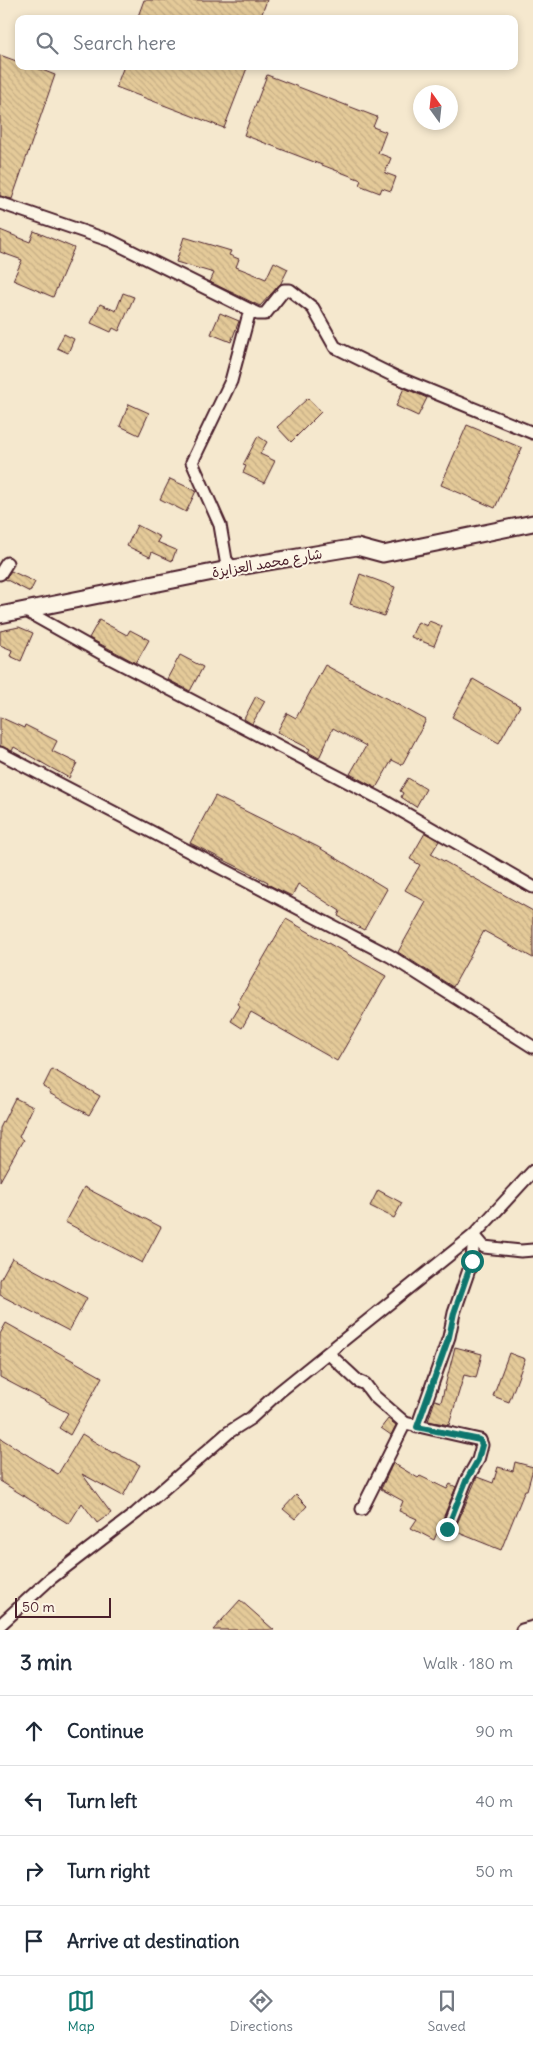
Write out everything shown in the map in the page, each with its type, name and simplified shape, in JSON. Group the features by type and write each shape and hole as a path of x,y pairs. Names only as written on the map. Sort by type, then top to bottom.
{"main road":[{"name":"شارع محمد العزايزة","path":"0,615 233,568 357,547 383,554 533,524"}],"street":[{"path":"0,203 111,241 250,310 265,314 284,290 290,290 313,308 335,347 394,376 533,433"},
{"path":"233,568 226,560 220,525 192,462 231,381 250,310"},
{"path":"0,574 7,563"},
{"path":"26,611 108,658 379,798 533,887"},
{"path":"0,754 390,956 533,1047"},
{"path":"0,1625 50,1579 136,1513 229,1432 251,1418 280,1392 474,1235 533,1171"},
{"path":"474,1235 484,1247 521,1252 533,1250"},
{"path":"417,1427 449,1337 454,1313 472,1261 474,1235"},
{"path":"328,1353 358,1381 365,1384 374,1396 405,1423 417,1427 465,1435 480,1440 482,1445 478,1460 466,1481 447,1529"},
{"path":"362,1509 405,1423"},
{"path":"522,1630 533,1627"}],"building":[{"path":"144,0 267,0 261,15 138,15"},
{"path":"0,55 15,61 15,70 42,70 55,75 12,199 0,196"},
{"path":"122,70 246,70 224,128 116,87"},
{"path":"267,75 377,117 373,127 386,132 378,153 391,158 385,173 396,177 391,191 382,188 380,193 359,185 361,180 244,135"},
{"path":"0,230 30,242 34,231 74,248 53,297 13,280 22,260 0,252"},
{"path":"184,237 231,251 229,255 239,259 236,267 266,279 274,262 288,269 281,283 260,306 210,282 214,273 176,262"},
{"path":"123,293 134,297 119,331 113,328 111,332 91,323 100,304 116,311"},
{"path":"220,313 239,321 231,342 211,334"},
{"path":"64,334 74,339 68,353 57,348"},
{"path":"404,388 427,398 418,416 396,406"},
{"path":"308,398 321,412 291,442 277,427"},
{"path":"129,404 149,413 139,435 120,426"},
{"path":"467,425 522,448 495,508 441,485"},
{"path":"258,436 267,442 260,454 275,461 264,483 243,473 246,466 243,465"},
{"path":"170,479 196,491 186,512 160,499"},
{"path":"137,525 160,537 157,542 176,550 172,561 152,552 150,557 127,546"},
{"path":"11,571 35,582 30,592 5,579"},
{"path":"360,574 395,587 384,616 350,604"},
{"path":"99,620 127,635 130,630 149,640 136,663 89,638"},
{"path":"429,621 442,626 434,646 411,637 418,622 427,626"},
{"path":"19,627 33,633 21,661 10,656 12,650 0,645 0,631"},
{"path":"180,655 203,667 190,691 167,679"},
{"path":"325,665 426,720 402,765 392,760 376,788 350,774 366,746 333,728 319,758 308,752 310,749 277,732 287,713 296,718"},
{"path":"473,679 520,706 499,743 452,717"},
{"path":"256,696 265,701 252,724 244,719"},
{"path":"0,717 24,728 25,725 57,741 52,751 77,763 69,778 14,747 12,751 0,746"},
{"path":"408,778 426,789 416,807 401,797 403,793 400,791"},
{"path":"215,796 318,847 387,889 364,930 338,916 340,911 298,884 292,896 190,843"},
{"path":"425,833 439,841 431,854 533,911 533,958 484,931 453,987 398,952 426,902 405,890 420,865 410,859"},
{"path":"286,919 386,976 337,1061 251,1012 242,1028 231,1021 240,1006 237,1004"},
{"path":"52,1069 100,1096 89,1115 49,1093 50,1091 43,1087"},
{"path":"15,1098 33,1107 19,1137 23,1140 0,1181 0,1128"},
{"path":"84,1187 161,1227 142,1263 65,1222"},
{"path":"378,1190 402,1203 394,1218 370,1206"},
{"path":"12,1258 87,1298 69,1331 0,1295 0,1280"},
{"path":"6,1323 102,1377 70,1435 59,1428 68,1413 0,1377 0,1334"},
{"path":"455,1347 482,1354 476,1378 464,1375 449,1425 428,1421 435,1400 441,1402"},
{"path":"509,1353 525,1359 509,1402 493,1396"},
{"path":"388,1419 396,1425 391,1435 381,1428"},
{"path":"82,1434 113,1453 140,1465 123,1496 82,1474 111,1513 97,1523 82,1503 69,1524 0,1481 0,1438 58,1474"},
{"path":"515,1462 533,1467 533,1469 527,1490 525,1490 501,1550 454,1531 477,1477 493,1483 498,1467 513,1471"},
{"path":"393,1463 418,1478 420,1476 447,1489 450,1484 456,1487 434,1540 411,1528 417,1519 399,1511 403,1501 381,1489"},
{"path":"296,1495 307,1506 295,1519 283,1509"},
{"path":"240,1600 274,1630 213,1630"}],"route":[{"path":"447,1529 466,1481 478,1460 482,1445 480,1440 465,1435 417,1427 449,1337 454,1313 472,1261"}]}
